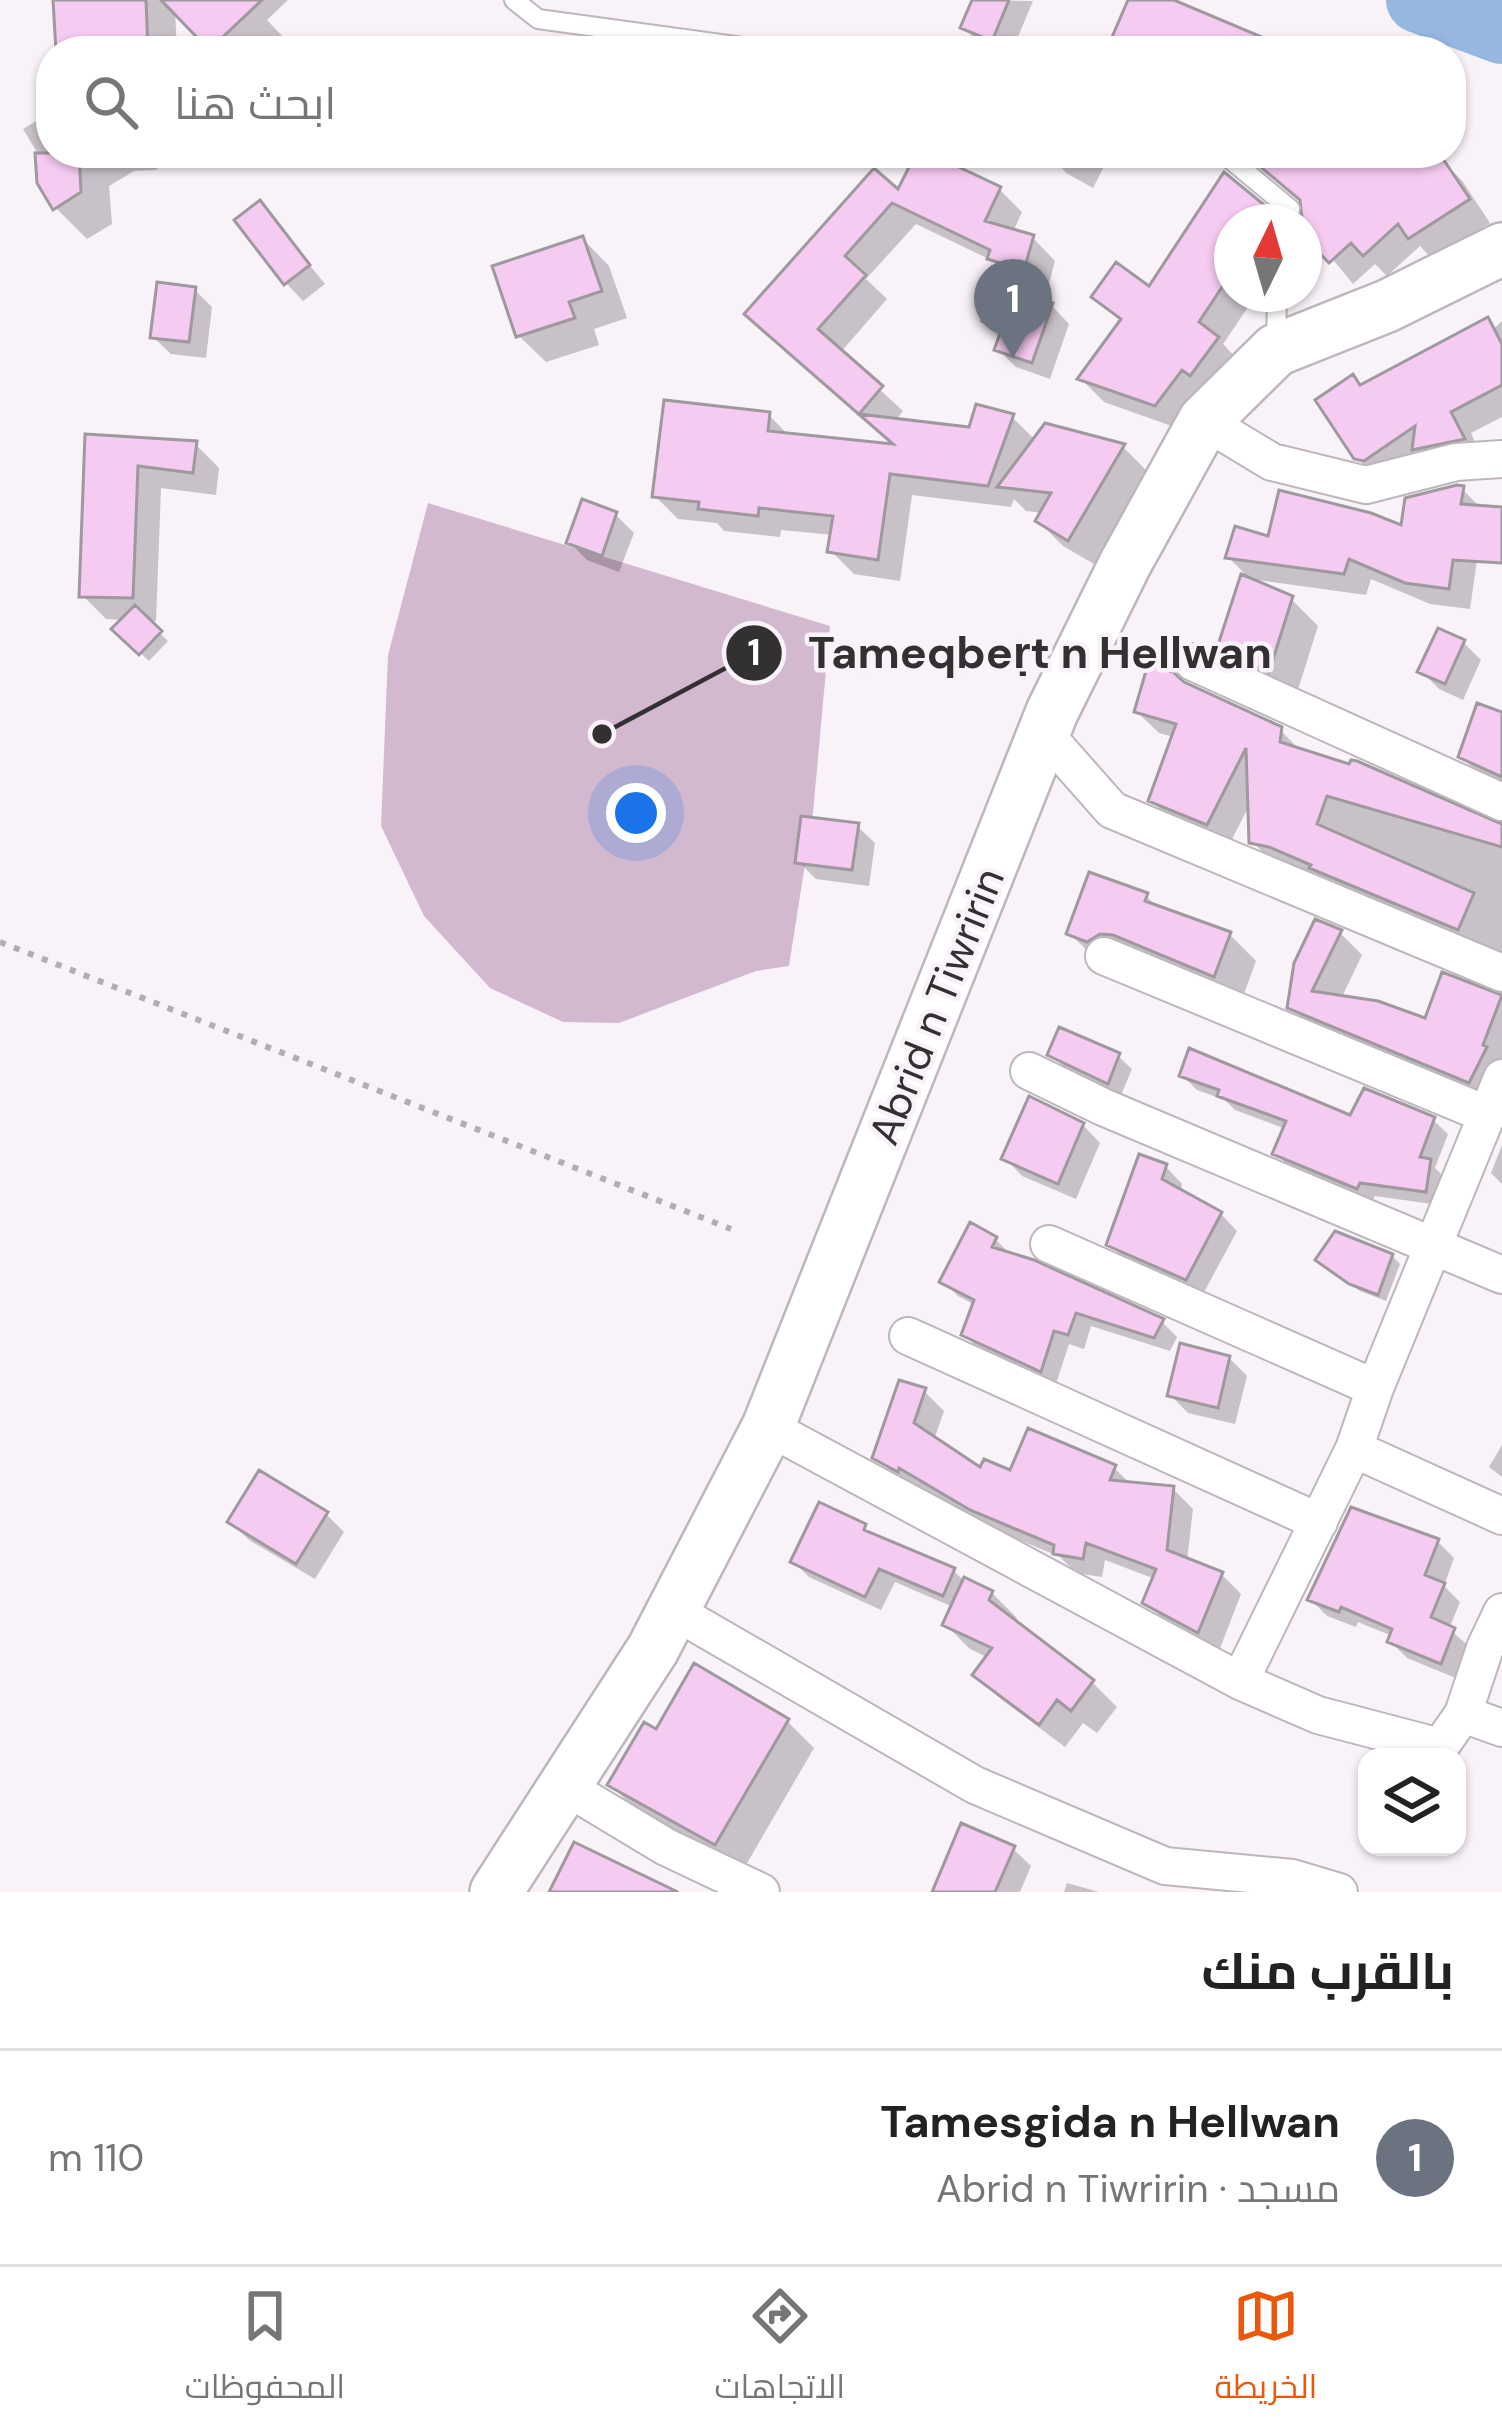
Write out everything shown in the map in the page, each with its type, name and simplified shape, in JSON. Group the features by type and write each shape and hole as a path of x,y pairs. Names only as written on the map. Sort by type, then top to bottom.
{"street":[{"name":"Abrid n Tiwririn","path":"496,1892 653,1649 768,1427 1044,733 1125,564 1204,421 1276,350 1387,306 1502,249"},
{"path":"1204,421 1272,462 1366,485 1456,462 1502,459"},
{"path":"1193,662 1502,802"},
{"path":"1044,733 1112,810 1502,973"},
{"path":"1104,956 1488,1115"},
{"path":"1029,1071 1103,1108 1502,1275"},
{"path":"1240,1681 1354,1449 1502,1078"},
{"path":"1049,1244 1375,1388"},
{"path":"908,1336 1319,1522"},
{"path":"768,1427 1240,1681 1318,1715 1440,1747 1463,1714 1502,1612"},
{"path":"1354,1449 1502,1516"},
{"path":"674,1611 975,1785 1165,1866 1292,1878 1339,1892"},
{"path":"1463,1714 1502,1728"},
{"path":"563,1785 666,1847 761,1892"}],"lane":[{"path":"514,0 538,19 662,36"},
{"path":"1241,168 1284,204"},
{"path":"1276,350 1277,312"}],"path":[{"path":"0,942 731,1229"}],"shaded area":[{"path":"428,503 830,626 813,813 789,966 756,971 619,1023 563,1022 490,988 424,916 381,826 388,655"}],"building":[{"path":"53,0 146,0 147,36 55,36"},
{"path":"161,0 262,0 224,36 196,36"},
{"path":"972,0 1009,0 994,36 960,28"},
{"path":"1128,0 1174,0 1259,36 1112,36"},
{"path":"36,168 80,168 81,192 53,210 37,183"},
{"path":"874,168 898,189 908,168 961,168 1001,187 985,221 1034,235 1024,270 987,259 990,250 892,203 845,256 866,275 818,329 883,386 859,414 969,427 976,404 1014,414 988,486 890,474 878,560 827,552 833,516 759,508 758,516 698,509 699,502 652,497 664,400 770,412 768,431 893,444 744,314"},
{"path":"1262,168 1449,168 1470,199 1408,239 1398,224 1363,256 1351,243 1329,263 1322,256 1322,204 1300,204"},
{"path":"1224,172 1263,204 1214,204 1214,299 1199,322 1219,337 1190,376 1182,370 1155,406 1077,379 1121,319 1091,297 1116,262 1149,286"},
{"path":"260,200 310,265 284,285 234,220"},
{"path":"583,236 602,291 569,302 575,318 516,337 492,266"},
{"path":"157,282 196,287 189,342 150,338"},
{"path":"996,283 1053,303 1032,363 994,350 1002,328 982,321"},
{"path":"1488,317 1502,344 1502,385 1451,412 1465,439 1412,450 1415,426 1364,461 1354,459 1315,400 1353,374 1360,385"},
{"path":"1045,423 1125,444 1068,541 1035,521 1051,493 997,487"},
{"path":"85,434 197,441 193,473 138,466 133,598 79,597"},
{"path":"1464,486 1461,504 1502,507 1502,563 1453,560 1449,589 1405,583 1349,559 1344,574 1225,558 1235,526 1268,536 1279,490 1401,525 1405,498"},
{"path":"582,499 617,512 602,556 566,543"},
{"path":"1241,574 1293,596 1269,672 1217,648"},
{"path":"135,605 162,631 139,655 111,629"},
{"path":"1438,628 1465,640 1445,684 1417,672"},
{"path":"1148,664 1282,727 1280,742 1349,764 1357,761 1502,824 1502,847 1327,796 1317,824 1474,893 1458,930 1269,847 1249,843 1246,748 1207,825 1148,801 1176,724 1134,712"},
{"path":"1477,703 1502,712 1502,777 1458,757"},
{"path":"801,816 859,823 852,870 795,863"},
{"path":"1089,872 1148,893 1145,901 1231,932 1214,977 1113,935 1100,934 1087,942 1066,934"},
{"path":"1315,919 1342,930 1312,991 1378,1001 1425,1018 1442,972 1502,995 1483,1045 1487,1047 1469,1083 1287,1008 1294,963"},
{"path":"1059,1027 1120,1053 1108,1084 1047,1055"},
{"path":"1189,1048 1350,1115 1364,1088 1435,1117 1420,1157 1431,1159 1426,1192 1360,1183 1357,1189 1272,1154 1286,1121 1217,1096 1219,1090 1179,1076"},
{"path":"1029,1096 1084,1123 1058,1184 1001,1159"},
{"path":"1139,1154 1167,1164 1162,1179 1222,1212 1186,1280 1106,1245"},
{"path":"970,1222 997,1237 992,1247 1034,1260 1164,1319 1154,1338 1076,1313 1068,1335 1054,1331 1041,1372 961,1335 974,1300 939,1282"},
{"path":"1335,1231 1393,1254 1378,1295 1349,1284 1315,1260"},
{"path":"1180,1343 1230,1356 1218,1408 1167,1396"},
{"path":"899,1380 926,1388 914,1423 980,1467 984,1459 1010,1470 1028,1428 1116,1465 1110,1480 1174,1486 1167,1550 1223,1572 1198,1633 1142,1603 1156,1569 1086,1543 1083,1559 1053,1554 1054,1545 970,1510 899,1468 898,1472 872,1458"},
{"path":"259,1470 328,1512 296,1564 227,1522"},
{"path":"819,1502 866,1524 864,1530 955,1568 943,1596 879,1569 865,1597 790,1562"},
{"path":"1351,1507 1439,1539 1425,1575 1445,1583 1431,1617 1455,1628 1441,1664 1387,1642 1392,1629 1341,1607 1339,1612 1307,1600"},
{"path":"964,1577 993,1591 989,1600 1094,1680 1071,1711 1057,1700 1039,1725 972,1675 992,1648 942,1625"},
{"path":"694,1663 789,1719 715,1845 607,1785 644,1722 656,1729"},
{"path":"961,1823 1015,1846 995,1892 932,1892"},
{"path":"574,1842 678,1892 549,1892"}],"waterway":[{"path":"1419,0 1502,31"}],"place":[{"name":"Tamesgida n Hellwan","path":"1013,358"},
{"name":"Tameqbeṛt n Hellwan","path":"602,734"}]}
